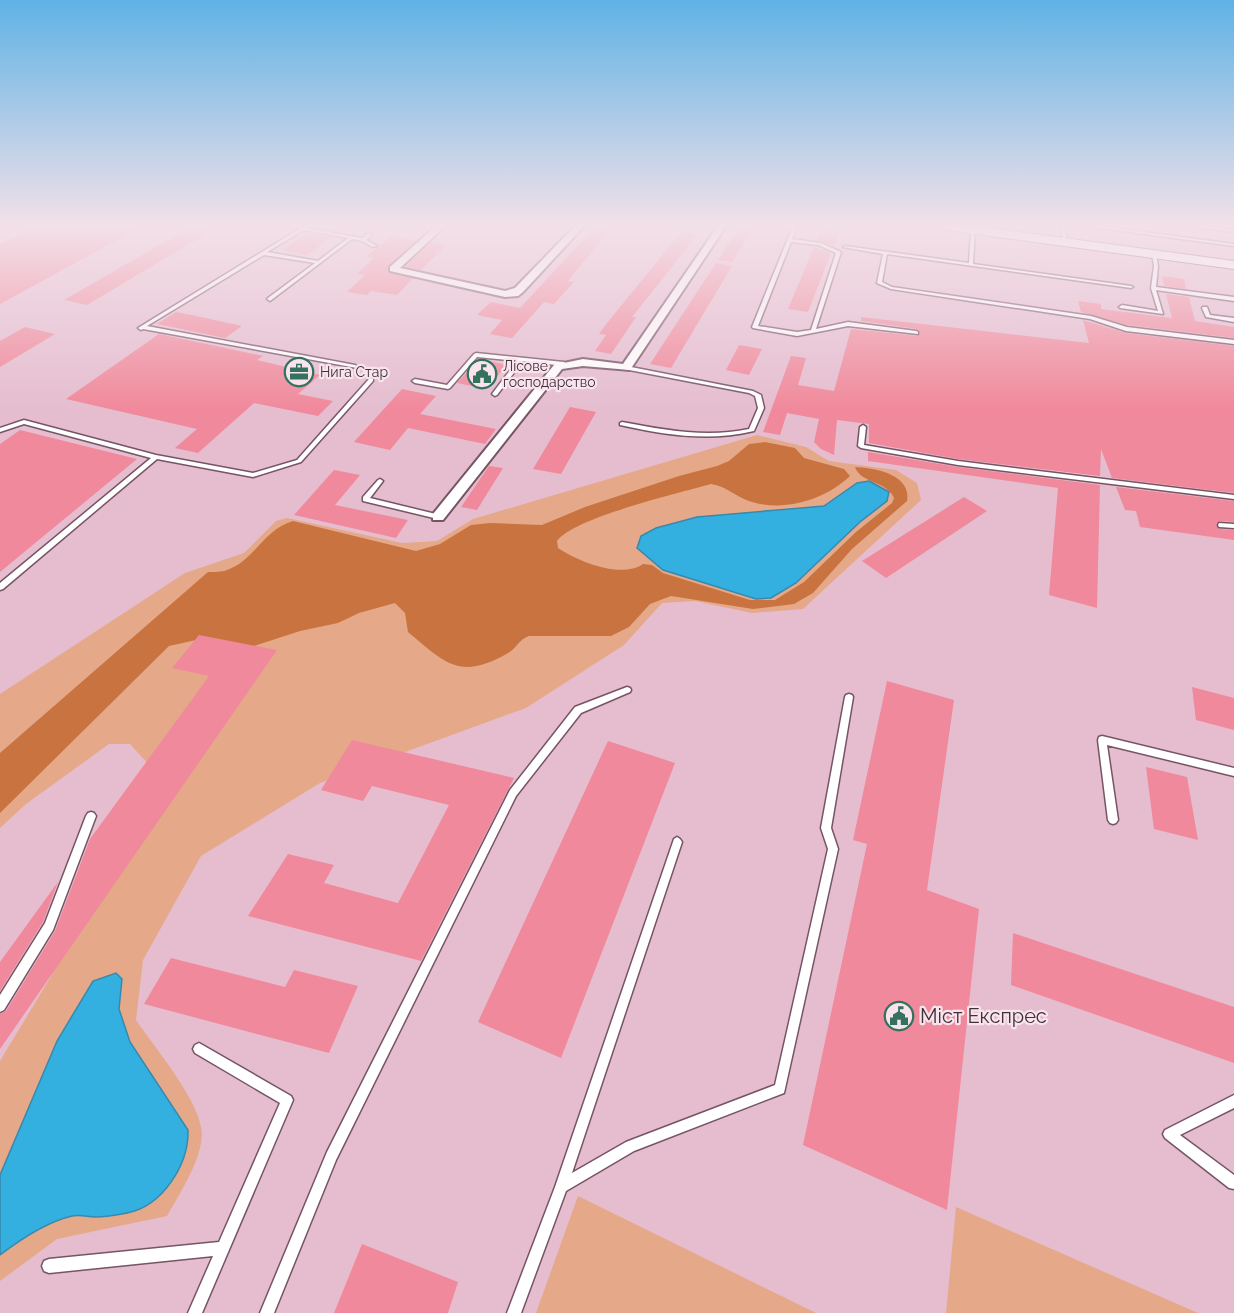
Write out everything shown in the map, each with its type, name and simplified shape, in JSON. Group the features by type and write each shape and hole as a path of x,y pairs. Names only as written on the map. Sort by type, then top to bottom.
{"street":[{"path":"475,287 505,294 522,287"},
{"path":"438,517 558,367 579,362 626,368 681,287"}],"lane":[{"path":"207,287 140,329 355,367"},
{"path":"270,299 285,287"},
{"path":"771,287 755,327 797,334 848,324 916,333"},
{"path":"813,331 827,287"},
{"path":"889,287 1091,318 1126,329 1234,342"},
{"path":"1122,308 1161,313 1153,288 1234,299"},
{"path":"1205,308 1208,316 1234,320"},
{"path":"416,381 448,387 476,355 564,364"},
{"path":"495,394 521,360"},
{"path":"622,424 700,437 723,437 752,430 761,408 758,395 751,392 626,368"},
{"path":"0,430 24,422 156,457 252,476 298,461 371,380"},
{"path":"864,427 861,446 958,463 1234,496"},
{"path":"0,587 156,457"},
{"path":"380,481 365,499 438,517"},
{"path":"1222,525 1234,526"},
{"path":"267,1313 331,1156 513,793 578,710 627,690"},
{"path":"561,1186 630,1146 780,1089 833,849 826,828 849,697"},
{"path":"1113,820 1102,740 1234,772"},
{"path":"0,1006 49,926 91,816"},
{"path":"513,1313 561,1186 677,842"},
{"path":"195,1313 287,1100 199,1049"},
{"path":"1234,1101 1168,1134 1234,1183"},
{"path":"49,1266 223,1248"}],"shaded area":[{"path":"757,435 806,447 829,461 896,470 917,483 921,500 803,609 752,613 695,601 662,603 624,645 526,708 320,783 201,856 143,960 136,1020 183,1086 197,1114 202,1137 191,1173 167,1216 57,1239 0,1281 0,1061 115,870 151,767 130,744 109,744 26,804 0,828 0,694 185,573 244,553 276,521 287,518 402,543 437,541 473,519"},
{"path":"765,442 795,448 804,458 844,469 850,476 839,485 814,498 786,505 758,503 711,484 604,515 567,532 557,541 558,548 577,559 600,567 623,570 643,564 652,565 663,573 750,600 775,600 804,582 856,532 892,503 894,498 890,492 862,476 855,467 890,474 904,484 907,501 852,549 813,593 794,604 753,609 671,596 650,604 629,627 611,636 529,636 511,651 491,661 465,667 443,660 408,632 405,613 395,603 359,613 338,623 300,631 251,647 196,640 169,646 0,813 0,753 208,572 223,571 236,566 283,525 293,521 416,551 440,544 471,525 490,523 542,525 585,507 717,466 729,461 749,444"},
{"path":"578,1196 816,1313 536,1313"},
{"path":"956,1207 1198,1313 946,1313"}],"water":[{"path":"869,481 889,492 887,501 860,522 796,583 771,598 756,599 663,570 637,548 641,536 656,528 697,517 824,506 857,483"},
{"path":"116,973 122,979 119,1009 130,1042 188,1130 184,1156 179,1169 162,1193 140,1209 111,1216 75,1215 62,1219 34,1232 0,1255 0,1175 57,1041 93,981"}],"building":[{"path":"0,287 31,287 0,304"},
{"path":"86,287 117,287 87,305 64,300"},
{"path":"352,287 404,287 397,295 371,291 367,295 347,292"},
{"path":"539,287 569,287 554,304 544,302 512,338 490,334 502,320 477,315 491,302 520,308"},
{"path":"636,287 656,287 632,317 636,317 611,354 595,351 606,335 599,334"},
{"path":"700,287 719,287 671,368 650,364"},
{"path":"797,287 818,287 808,312 788,309"},
{"path":"1166,294 1189,297 1195,321 1234,327 1234,338 1127,325 1081,312 1078,301 1101,304 1101,309 1172,318"},
{"path":"176,312 242,326 225,338 157,324"},
{"path":"861,317 1089,343 1083,320 1126,333 1234,346 1234,493 1112,478 1101,449 1100,476 958,459 869,443 869,424 837,420 834,455 821,449 814,442 819,419 787,413 780,435 763,432 791,356 806,358 798,385 834,391 851,329 918,336 920,334 916,329 861,321"},
{"path":"25,327 55,334 0,367 0,341"},
{"path":"159,334 263,356 257,360 320,375 298,394 333,401 318,416 254,403 198,453 175,448 197,429 66,399"},
{"path":"739,345 762,349 749,375 726,370"},
{"path":"479,359 507,365 486,389 457,383"},
{"path":"402,389 436,396 420,414 496,429 485,444 408,428 390,450 354,442"},
{"path":"570,407 596,412 561,474 533,469"},
{"path":"20,430 137,459 0,572 0,444"},
{"path":"868,452 958,467 1100,485 1097,608 1049,595 1058,488 868,461"},
{"path":"489,466 503,468 477,510 461,507"},
{"path":"334,470 360,475 335,505 408,520 396,538 294,515"},
{"path":"1116,487 1234,501 1234,522 1219,521 1216,524 1219,529 1234,530 1234,540 1140,527 1136,511 1125,510"},
{"path":"964,497 987,511 886,578 862,561"},
{"path":"199,635 277,650 0,1049 0,1014 6,1011 55,931 90,839 209,676 172,668"},
{"path":"887,681 954,700 927,890 979,909 947,1210 803,1145 867,844 853,840"},
{"path":"1192,687 1234,698 1234,730 1196,720"},
{"path":"352,740 514,778 421,961 248,916 288,854 334,865 324,883 398,903 449,805 372,786 363,801 321,790"},
{"path":"608,741 675,763 561,1058 478,1022"},
{"path":"1146,767 1187,777 1198,840 1154,829"},
{"path":"58,882 43,922 0,991 0,962"},
{"path":"1013,933 1234,1007 1234,1063 1011,985"},
{"path":"171,958 285,987 294,970 358,986 329,1053 144,1004"},
{"path":"362,1244 458,1282 448,1313 334,1313"}],"place":[{"name":"Нига Стар","path":"299,372"},
{"name":"Лісове господарство","path":"482,374"},
{"name":"Міст Експрес","path":"899,1016"}]}
